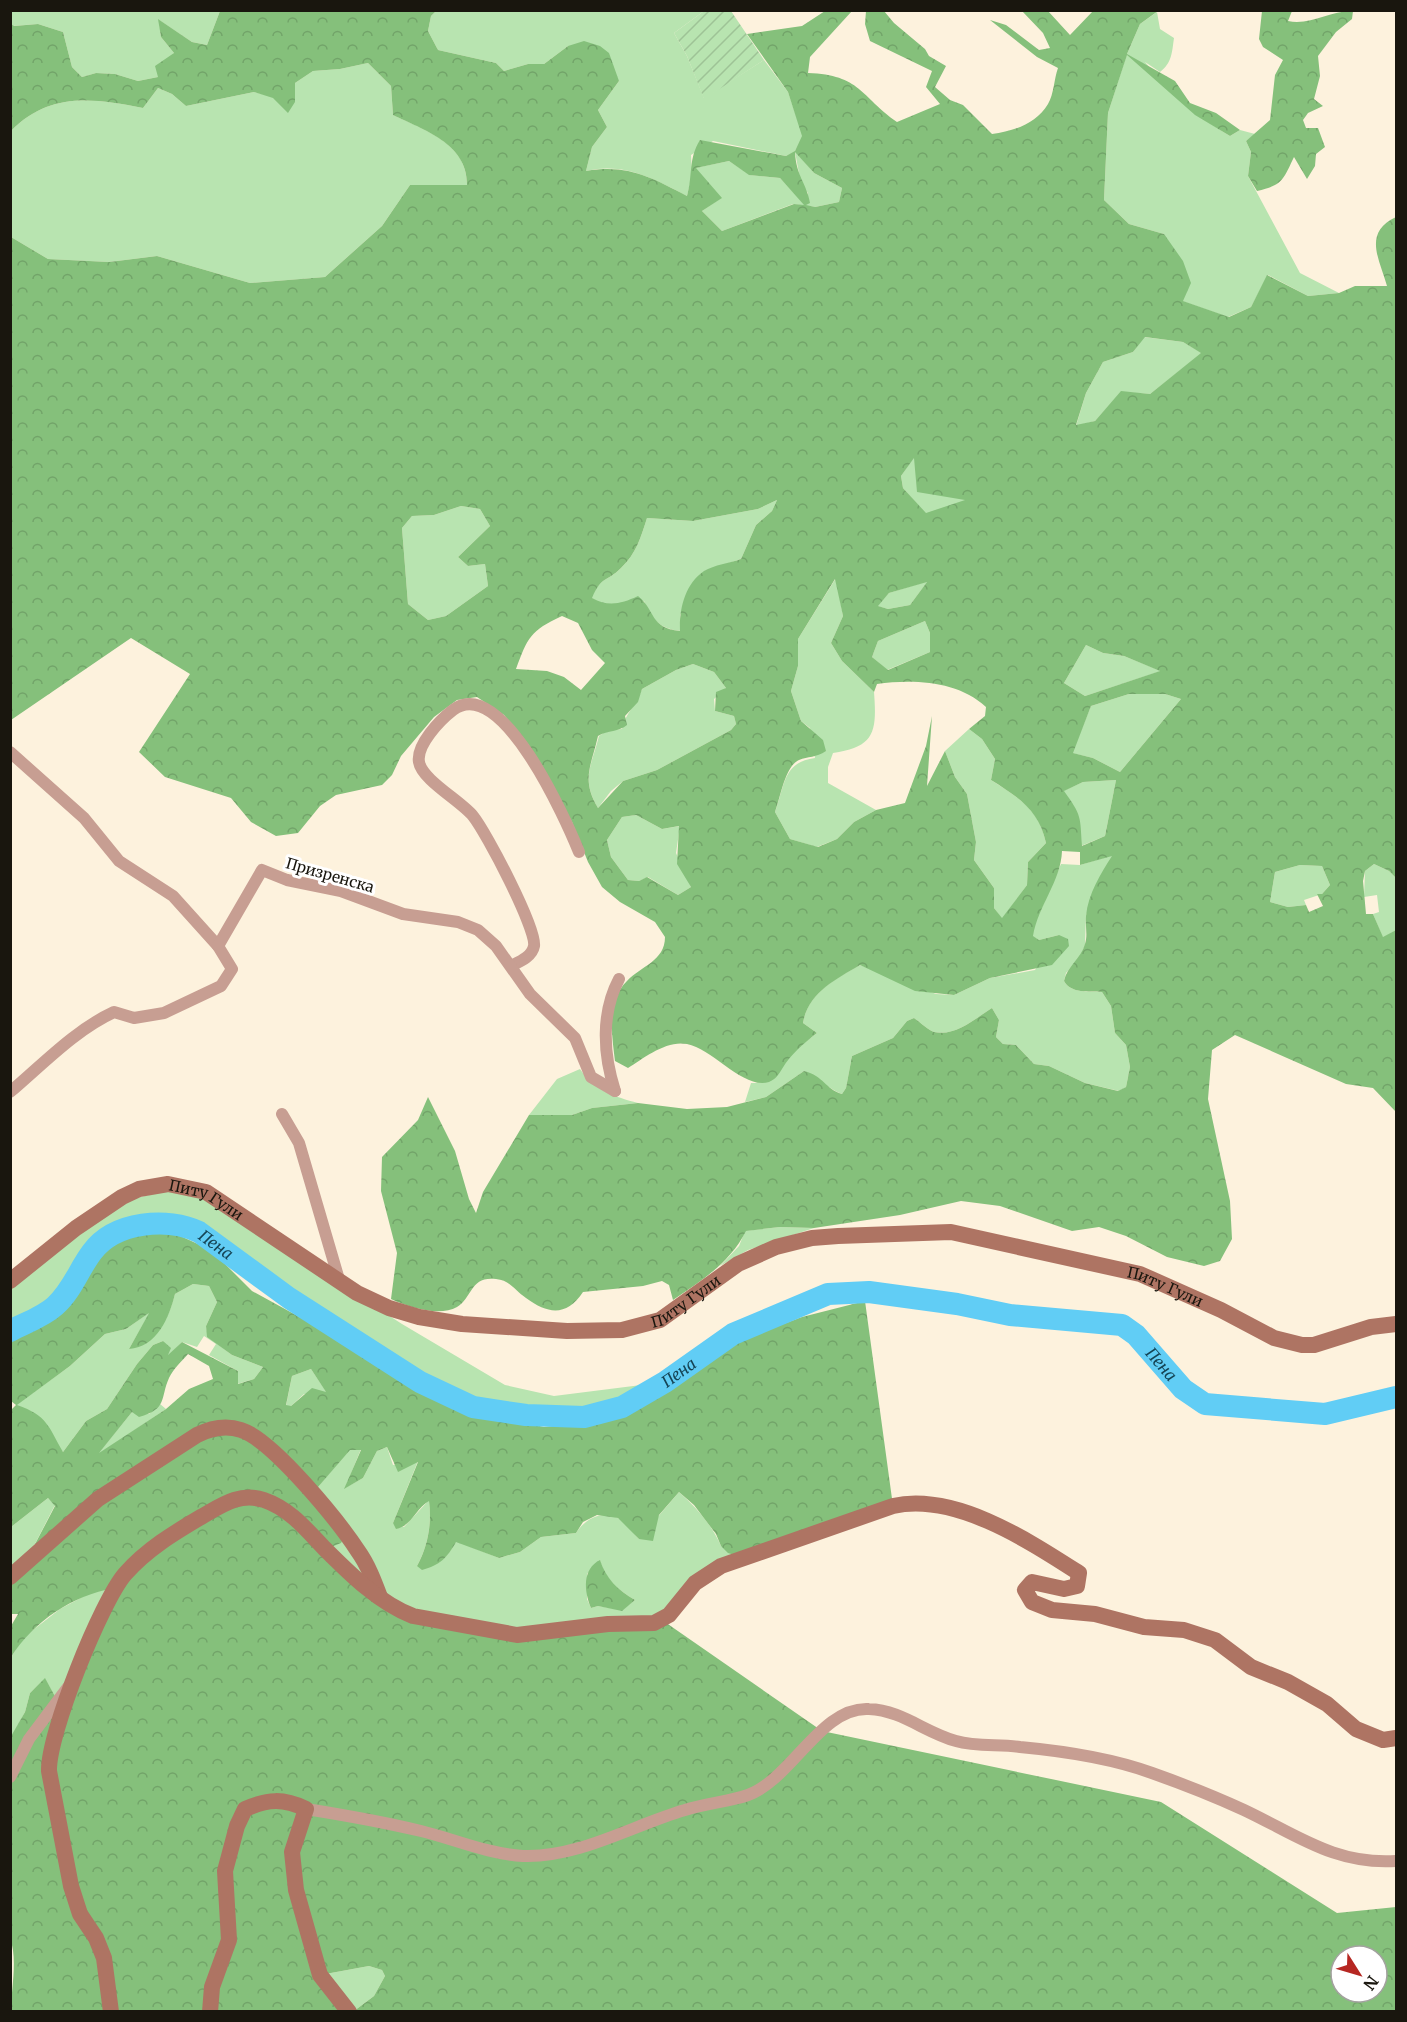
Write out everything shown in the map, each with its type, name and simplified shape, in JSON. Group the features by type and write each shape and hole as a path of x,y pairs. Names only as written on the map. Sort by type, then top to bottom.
{"street":[{"path":"511,966 522,961 533,951 534,941 530,927 498,857 475,818 464,805 435,783 420,765 419,758 425,743 452,710 465,704 478,705 507,726 559,806 579,852"},
{"path":"10,752 84,818 119,861 173,896 218,946 232,969 221,986 164,1013 134,1018 114,1012 102,1018 10,1092"},
{"name":"Призренска","path":"218,946 262,870 287,880 341,891 403,914 458,922 478,930 492,941 530,994 575,1038 591,1077 615,1090 609,1070 605,1023 612,991 619,979"},
{"path":"282,1114 298,1143 340,1283"},
{"name":"Питу Гули","path":"10,1281 76,1228 116,1200 139,1189 168,1184 206,1192 340,1283 389,1308 419,1317 525,1328 622,1330 660,1320 738,1264 776,1247 812,1238 951,1232 1140,1274 1221,1310 1274,1338 1295,1344 1314,1345 1364,1329 1396,1324"},
{"path":"10,1577 82,1511 108,1492 185,1441 207,1430 218,1428 242,1430 263,1443 328,1511 359,1552 380,1597"},
{"path":"111,2012 104,1958 96,1938 80,1914 71,1886 49,1771 54,1735 109,1599 125,1574 159,1544 233,1499 254,1498 286,1511 342,1566 401,1612 413,1617 517,1635 600,1624 654,1623 669,1615 696,1583 721,1566 866,1514 906,1503 924,1502 956,1510 990,1523 1021,1538 1079,1573 1077,1586 1064,1589 1032,1581 1025,1590 1032,1602 1052,1610 1095,1614 1144,1627 1184,1630 1215,1640 1251,1667 1288,1682 1327,1704 1356,1729 1383,1740 1396,1738"},
{"path":"342,1566 352,1571 359,1569 362,1564 359,1552"},
{"path":"10,1777 29,1739 76,1676"},
{"path":"210,2012 212,1987 229,1940 225,1871 237,1826 245,1809 270,1800 283,1800 306,1809 365,1819 522,1856 566,1851 687,1809 750,1794 784,1772 817,1735 843,1714 858,1708 874,1709 907,1718 955,1741 1018,1746 1084,1756 1147,1771 1245,1810 1341,1857 1365,1861 1396,1862"},
{"path":"306,1809 292,1852 296,1890 320,1975 349,2012"}],"green space":[{"path":"11,11 220,11 207,45 192,42 159,20 161,37 174,53 158,77 138,81 115,74 96,73 82,77 72,67 63,32 38,24 13,26"},
{"path":"220,11 436,11 431,16 428,31 438,50 496,63 504,71 528,64 544,64 568,46 584,41 600,46 609,53 619,81 598,110 607,127 592,147 586,171 614,169 627,171 650,178 687,196 692,161 700,140 786,156 795,151 802,136 788,92 747,34 802,26 825,11 852,11 810,57 808,73 839,78 850,83 897,122 940,104 926,87 932,71 870,41 865,24 866,11 884,11 894,23 925,49 929,56 946,66 935,87 950,100 963,105 992,134 1024,125 1043,111 1050,100 1058,68 1037,57 990,20 1006,25 1039,50 1050,48 1043,33 1022,11 1048,11 1070,35 1093,11 1158,11 1140,24 1127,54 1175,81 1190,103 1216,113 1240,130 1230,136 1195,115 1127,55 1108,113 1104,200 1129,224 1164,234 1183,261 1191,283 1183,301 1229,317 1251,307 1267,275 1308,296 1339,293 1355,286 1387,286 1378,257 1376,239 1386,223 1396,217 1396,878 1389,871 1374,864 1365,871 1363,881 1366,914 1373,914 1383,937 1396,930 1396,1112 1373,1088 1346,1084 1235,1035 1212,1050 1208,1099 1230,1201 1232,1239 1220,1261 1204,1266 1167,1257 1126,1236 1099,1227 1072,1231 1000,1206 961,1201 900,1215 814,1228 780,1227 746,1231 732,1253 723,1262 673,1300 669,1285 662,1281 643,1286 583,1292 577,1300 564,1309 550,1310 534,1304 505,1281 496,1279 488,1279 476,1284 462,1303 450,1310 424,1310 391,1299 397,1253 381,1191 382,1157 418,1120 428,1097 455,1151 469,1199 476,1213 483,1192 529,1115 572,1115 592,1108 638,1103 687,1109 727,1107 766,1097 804,1071 816,1076 842,1094 846,1088 852,1056 893,1038 907,1021 914,1018 934,1032 950,1032 965,1026 992,1008 999,1020 996,1037 1003,1044 1016,1045 1034,1064 1049,1066 1085,1083 1118,1091 1126,1087 1130,1067 1126,1045 1115,1033 1111,1006 1102,992 1076,990 1064,981 1083,949 1086,941 1086,916 1089,900 1112,856 1080,865 1080,852 1062,851 1058,873 1033,936 1039,940 1059,935 1068,939 1069,946 1052,965 990,978 954,995 915,991 860,965 824,988 810,1003 803,1023 817,1033 789,1059 777,1077 769,1082 759,1083 749,1080 697,1047 679,1043 663,1047 628,1068 615,1061 612,1019 616,998 627,981 657,958 664,945 665,937 655,922 620,902 602,887 588,862 572,822 528,744 504,715 477,697 457,700 434,717 401,756 392,775 382,785 336,795 320,806 298,833 276,836 251,822 231,798 165,777 139,752 190,674 131,638 11,720 11,237 48,259 109,262 157,256 250,283 325,277 382,226 410,185 467,185 460,159 452,149 430,133 393,115 391,86 368,63 340,69 313,71 295,83 295,102 288,113 273,98 254,92 186,106 172,94 158,88 143,108 106,102 72,101 40,110 25,118 11,131 11,24 14,26 38,24 63,32 72,67 82,77 96,73 115,74 138,81 158,77 155,66 174,53 161,37 158,19 192,42 207,45","holes":["795,152 814,173 842,188 839,202 815,207 806,205 810,203 807,190 799,174","729,161 749,175 780,178 804,205 794,204 722,231 702,211 722,198 696,168","1145,337 1183,342 1201,353 1150,394 1121,391 1095,421 1076,425 1086,393 1103,362 1133,352","914,458 917,492 965,500 926,513 903,488 901,476","777,500 772,511 756,525 741,559 708,569 697,576 684,598 680,631 670,629 658,622 638,596 615,603 604,603 592,598 602,582 616,573 631,557 647,518 693,521 758,509","461,506 480,509 490,526 458,557 468,566 485,564 488,586 446,616 428,620 408,604 402,528 412,516 434,515","835,579 843,616 831,643 842,661 874,692 877,684 906,682 935,684 962,692 975,698 986,707 985,716 969,729 982,739 995,759 991,780 1010,792 1033,813 1046,843 1028,862 1027,885 1002,918 994,908 994,888 974,860 976,842 967,794 955,777 945,751 927,786 932,716 926,746 905,803 876,810 854,822 837,839 818,847 790,839 775,812 784,783 794,763 826,751 823,740 801,721 791,691 798,666 798,639","927,582 910,605 888,609 878,606 889,593","562,616 578,623 592,650 605,663 581,690 564,677 547,671 516,669 527,642 537,631","925,621 930,633 930,652 888,670 872,657 878,641","1086,645 1103,653 1124,656 1160,671 1085,696 1064,683","693,664 714,672 726,688 716,692 715,711 734,716 736,724 731,730 657,770 623,781 598,808 589,781 590,765 598,736 627,725 625,716 638,702 642,689 676,670","1129,694 1165,694 1181,699 1120,772 1093,758 1073,753 1091,706","1116,780 1105,836 1082,846 1079,817 1064,791 1083,782","636,815 662,829 679,826 677,864 691,887 678,895 647,877 639,881 628,880 611,857 607,840 622,817","1300,865 1322,866 1330,885 1322,894 1317,894 1323,906 1309,912 1306,905 1288,907 1270,902 1275,872"]},
{"path":"436,11 704,11 674,33 687,56 704,98 764,60 788,92 803,136 795,151 814,173 842,188 839,202 815,207 793,204 722,231 702,211 721,198 695,168 729,161 750,175 780,178 805,205 808,193 801,184 795,152 786,156 713,141 691,155 692,175 687,196 651,178 626,170 586,171 592,147 607,127 598,110 619,81 568,46 544,64 528,64 504,71 496,63 438,50 428,31 431,16"},
{"path":"704,11 731,11 764,60 704,99 687,56 674,33"},
{"path":"1262,11 1292,11 1288,21 1296,22 1353,11 1352,19 1336,32 1318,56 1320,76 1314,99 1323,106 1308,113 1303,120 1306,128 1318,128 1325,147 1316,154 1315,166 1307,179 1294,157 1277,184 1257,191 1248,176 1251,152 1246,141 1270,120 1275,75 1283,60 1263,47 1259,39"},
{"path":"1157,12 1160,29 1174,38 1172,53 1167,65 1160,72 1145,62 1184,103 1217,128 1230,136 1240,130 1255,134 1246,141 1251,152 1248,176 1300,273 1339,293 1308,296 1268,275 1251,307 1228,317 1182,301 1164,234 1129,224 1104,200 1108,113 1127,54 1140,24"},
{"path":"368,63 391,86 393,115 431,133 452,149 460,159 465,171 467,185 410,185 382,226 325,277 250,283 157,256 109,262 48,259 11,237 11,131 25,118 40,110 72,101 106,102 143,108 158,88 172,94 186,106 254,92 295,102 295,83 313,71 340,69"},
{"path":"1144,337 1183,342 1202,353 1150,394 1121,392 1095,421 1076,426 1086,393 1103,362 1133,352"},
{"path":"914,457 967,500 926,514 903,488 901,476"},
{"path":"777,500 772,511 756,525 741,559 705,571 680,615 681,631 667,628 657,622 644,601 604,605 591,598 601,582 616,573 631,557 647,518 693,521 758,509"},
{"path":"461,506 480,509 490,526 458,557 468,566 485,564 488,586 446,616 428,620 408,604 402,528 412,516 434,515"},
{"path":"836,578 843,616 831,643 842,661 874,692 875,718 870,735 865,742 858,747 833,753 828,767 828,783 876,810 854,822 837,839 817,847 790,839 775,812 791,770 805,760 815,758 810,728 801,721 791,691 798,666 798,639"},
{"path":"928,581 910,605 888,609 877,606 889,593"},
{"path":"925,621 930,633 930,652 887,670 872,657 878,641"},
{"path":"1086,645 1103,653 1124,656 1161,671 1085,696 1064,683"},
{"path":"693,664 714,672 726,688 714,699 715,711 734,716 736,724 731,730 657,770 623,781 611,791 598,808 590,789 589,773 599,736 608,730 622,729 642,689 676,670"},
{"path":"1129,694 1165,694 1181,699 1120,772 1093,758 1072,753 1091,706"},
{"path":"969,729 982,739 995,759 991,780 1019,799 1033,813 1043,831 1046,843 1028,862 1027,885 1002,919 994,908 994,888 974,860 976,842 967,794 955,777 945,751"},
{"path":"1116,780 1105,836 1081,846 1063,791 1083,782"},
{"path":"636,815 662,829 680,826 676,853 691,887 678,895 648,877 639,881 628,880 611,857 607,840 622,817"},
{"path":"1113,855 1086,915 1085,945 1080,957 1066,973 1064,981 1076,990 1102,992 1111,1006 1115,1033 1126,1045 1130,1067 1126,1087 1119,1091 1085,1083 1049,1066 1034,1064 1016,1045 1003,1044 996,1037 999,1020 992,1008 965,1026 950,1032 934,1032 914,1018 907,1021 893,1038 852,1056 846,1088 842,1094 804,1071 766,1097 745,1102 751,1083 767,1081 776,1076 794,1052 817,1033 803,1023 810,1003 824,988 860,965 936,994 954,995 990,978 1035,970 1059,935 1039,940 1032,936 1035,923 1061,864 1080,865"},
{"path":"1374,864 1389,871 1396,878 1396,930 1383,938 1373,914 1379,912 1377,895 1364,897 1365,871"},
{"path":"1300,865 1322,866 1330,885 1322,894 1304,900 1306,905 1288,907 1270,902 1275,872"},
{"path":"580,1069 606,1092 638,1103 592,1108 572,1115 529,1115 557,1079"},
{"path":"187,1186 402,1324 505,1385 554,1396 665,1382 622,1407 584,1417 526,1415 473,1407 420,1382 353,1342 199,1232 172,1224 142,1225 114,1234 92,1252 66,1294 55,1306 40,1317 11,1331 11,1281 111,1204"},
{"path":"780,1227 814,1228 748,1250 720,1266 739,1246 745,1231"},
{"path":"146,1229 165,1229 211,1250 252,1291 345,1342 450,1406 544,1427 618,1416 668,1390 733,1343 802,1317 865,1301 893,1506 744,1558 728,1553 721,1546 716,1534 694,1505 679,1492 659,1515 653,1541 639,1539 618,1518 597,1515 583,1522 576,1533 541,1537 520,1552 499,1558 456,1542 442,1560 422,1570 417,1566 428,1534 429,1501 406,1524 396,1529 393,1523 418,1462 398,1472 387,1447 377,1451 363,1478 344,1489 361,1450 350,1450 312,1494 346,1534 341,1543 326,1549 389,1605 484,1630 662,1620 822,1731 1161,1802 1337,1913 1396,1907 1396,2011 354,2011 374,1996 385,1976 382,1970 369,1966 320,1975 349,2011 11,2011 14,1955 10,1938 10,1738 25,1712 30,1693 45,1678 57,1700 114,1588 83,1597 55,1612 31,1632 11,1657 11,1626 18,1614 11,1614 11,1577 23,1567 55,1506 48,1498 11,1527 10,1411 16,1405 11,1401 11,1341 62,1308 102,1254 123,1236","holes":["193,1284 209,1286 217,1302 206,1326 207,1337 232,1355 263,1367 254,1379 238,1384 238,1371 182,1342 168,1355 171,1348 163,1341 153,1345 137,1364 107,1409 86,1421 63,1452 46,1423 35,1413 17,1405 70,1366 105,1334 126,1329 149,1313 129,1349 147,1343 160,1330 175,1294","188,1354 209,1366 213,1379 189,1389 166,1409 99,1453 132,1412 139,1417 159,1406 171,1375","311,1369 326,1392 312,1388 291,1406 286,1405 292,1376"]},
{"path":"193,1284 209,1286 217,1302 206,1326 208,1337 232,1355 263,1367 254,1379 237,1384 238,1371 209,1355 216,1344 204,1336 197,1347 182,1342 168,1356 163,1341 153,1345 137,1364 107,1409 86,1421 63,1452 16,1405 70,1366 105,1334 126,1329 150,1312 129,1349 154,1333 168,1315 175,1294"},
{"path":"311,1369 327,1393 304,1394 291,1406 286,1406 292,1376"},
{"path":"160,1404 166,1409 96,1456 132,1412 149,1414"},
{"path":"387,1447 393,1465 418,1461 393,1523 404,1527 429,1500 428,1534 417,1566 441,1560 456,1541 499,1558 520,1552 541,1537 576,1533 594,1517 606,1515 621,1520 639,1539 679,1492 703,1517 721,1546 744,1558 721,1566 669,1615 551,1631 413,1616 325,1549 312,1494 349,1450 361,1449 345,1488 363,1478 377,1451","holes":["600,1561 613,1584 635,1600 622,1610 598,1606 591,1608 587,1599 587,1574"]},
{"path":"48,1498 55,1505 23,1567 11,1577 11,1527"},
{"path":"600,1560 613,1583 635,1600 622,1611 598,1606 591,1608 586,1588 587,1575 594,1564"},
{"path":"115,1587 57,1700 45,1679 30,1693 25,1712 11,1738 11,1657 24,1637 60,1609 92,1592"},
{"path":"369,1966 382,1970 385,1976 374,1996 354,2011 320,1975"}],"waterway":[{"name":"Пена","path":"10,1331 39,1317 55,1306 66,1294 92,1252 114,1234 142,1225 172,1224 199,1232 289,1298 420,1382 473,1407 526,1415 584,1417 622,1407 665,1382 733,1334 828,1294 869,1292 957,1304 1010,1315 1122,1325 1136,1335 1183,1389 1205,1404 1325,1414 1396,1397"}]}
